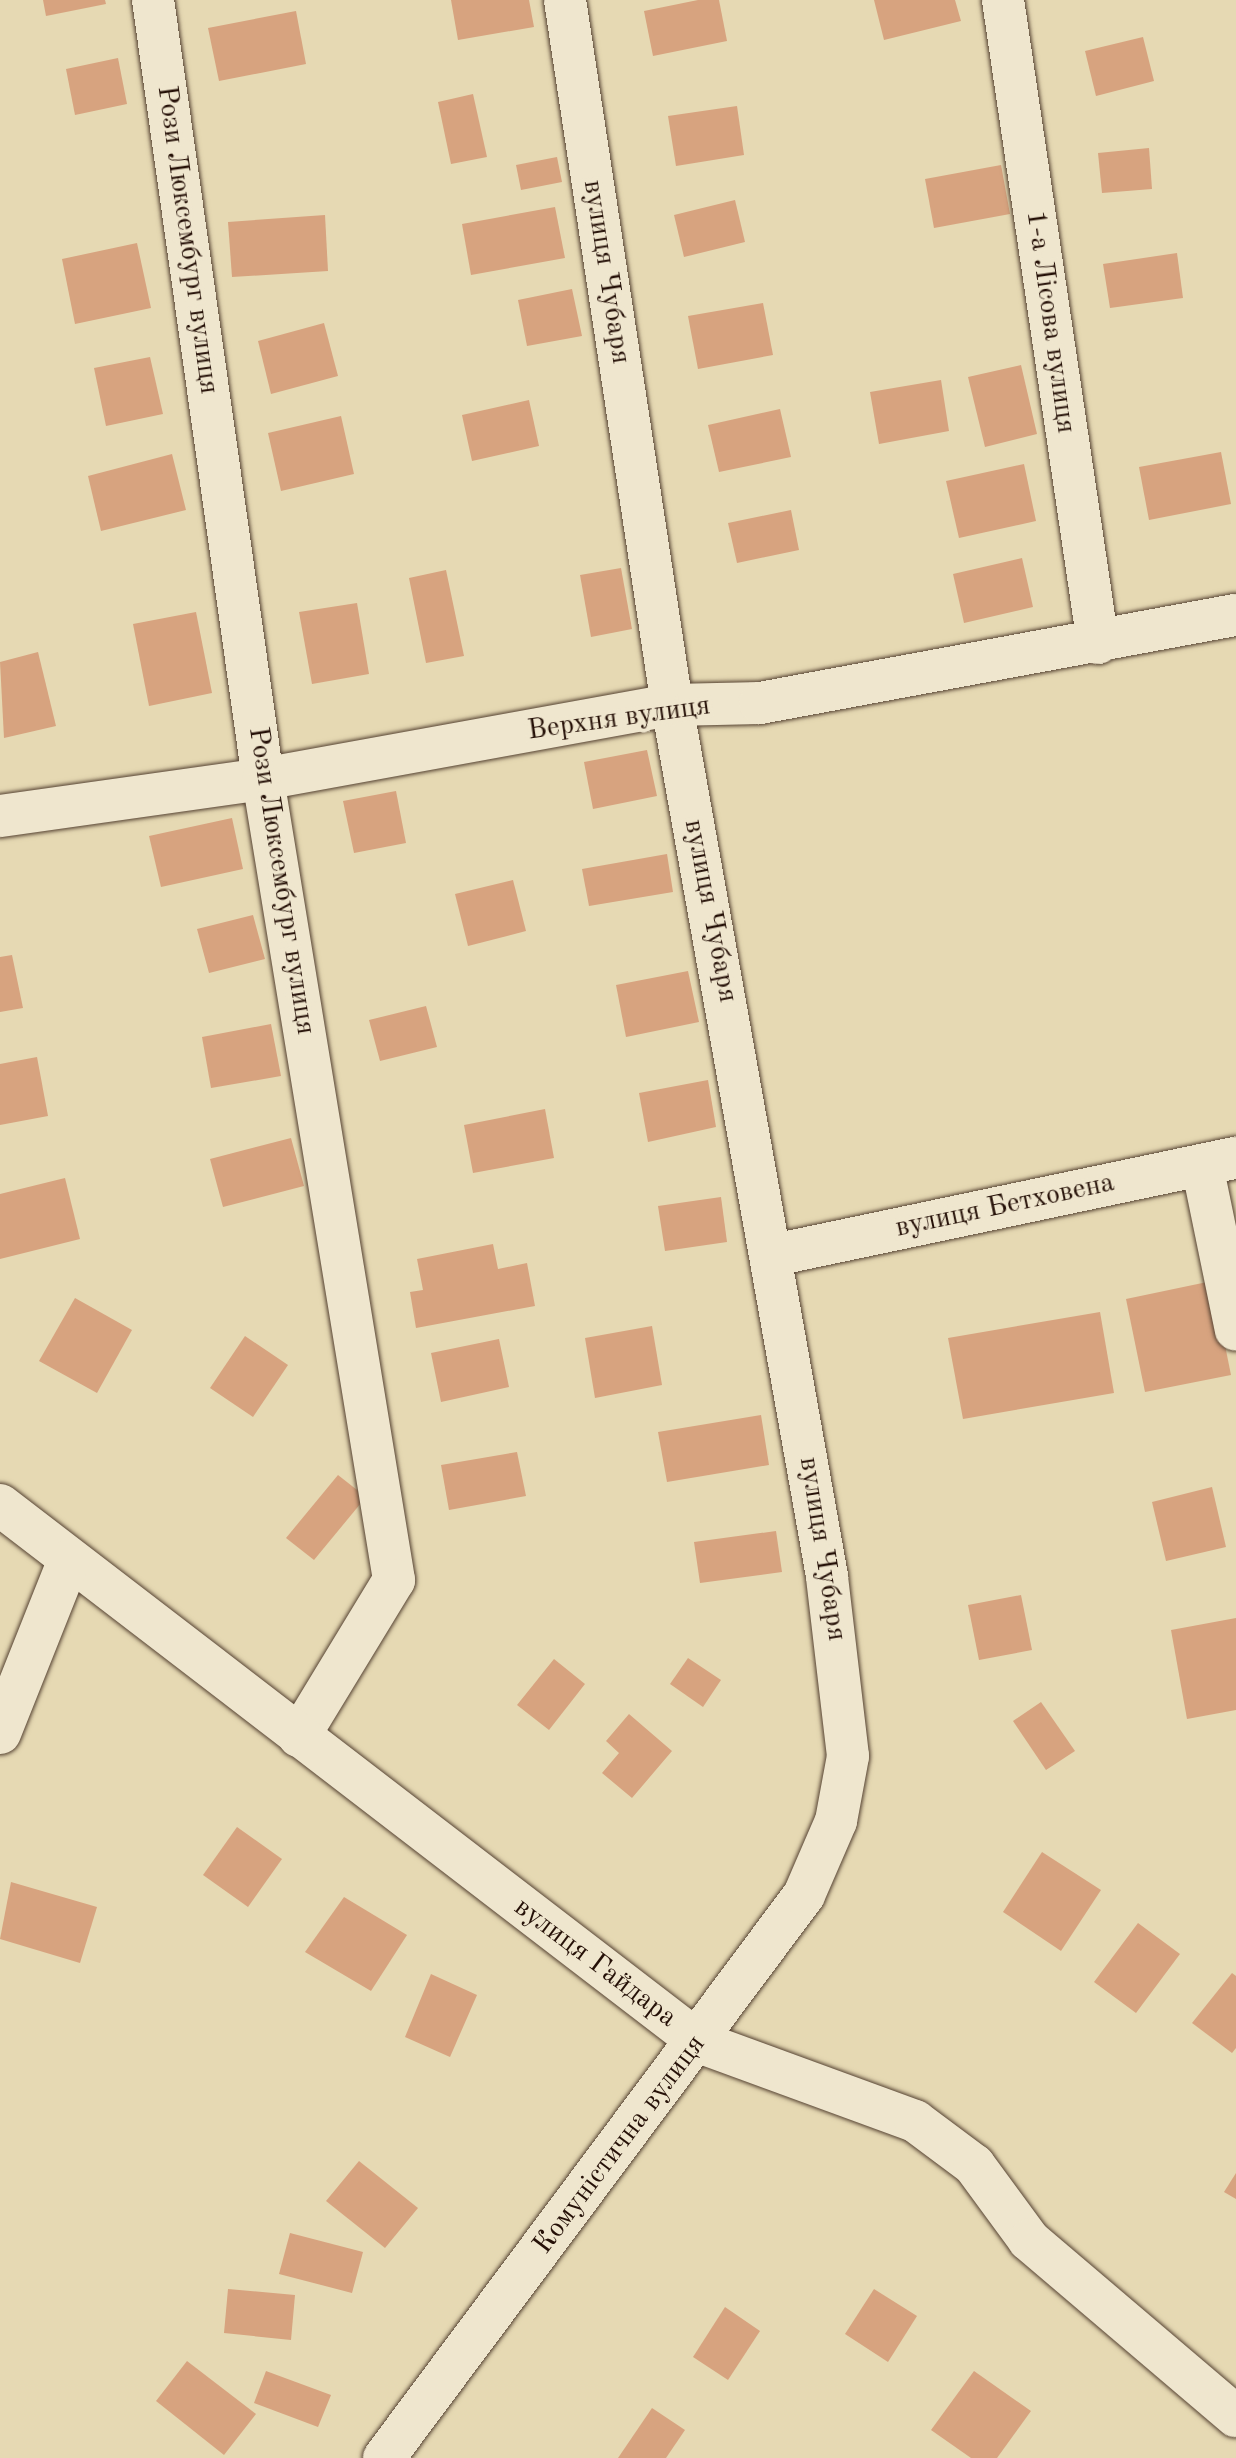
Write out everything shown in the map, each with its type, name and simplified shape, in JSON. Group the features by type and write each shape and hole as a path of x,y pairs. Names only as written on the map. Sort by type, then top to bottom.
{"street":[{"name":"Рози Люксембург вулиця","path":"153,0 263,779 394,1580 299,1736"},
{"name":"вулиця Чубаря","path":"565,0 672,705 774,1255 843,1683 848,1756 836,1821"},
{"name":"1-а Лісова вулиця","path":"1003,0 1098,643"},
{"name":"Верхня вулиця","path":"0,816 263,779 672,705 760,703 1098,643 1236,615"},
{"name":"вулиця Бетховена","path":"774,1255 1219,1161"},
{"path":"1219,1161 1236,1330"},
{"name":"вулиця Гайдара","path":"0,1505 699,2042 915,2121 974,2165 1029,2240 1236,2416"},
{"path":"0,1733 69,1560"},
{"name":"Комуністична вулиця","path":"384,2458 699,2042 804,1895 836,1821"}],"building":[{"path":"43,0 105,0 106,4 46,16"},
{"path":"451,0 529,0 534,27 458,40"},
{"path":"698,0 719,0 727,41 653,56 644,11"},
{"path":"874,0 955,0 961,21 884,40"},
{"path":"296,11 306,64 219,81 208,28"},
{"path":"1143,37 1154,81 1096,96 1085,51"},
{"path":"118,58 127,104 75,115 66,69"},
{"path":"473,94 487,157 451,164 438,102"},
{"path":"737,106 744,155 676,166 668,116"},
{"path":"1149,148 1152,189 1102,193 1098,153"},
{"path":"557,157 562,182 521,190 516,165"},
{"path":"1001,165 1010,214 934,228 925,179"},
{"path":"735,200 745,242 684,257 674,215"},
{"path":"555,207 565,258 471,275 462,224"},
{"path":"325,215 328,271 232,277 228,222"},
{"path":"137,243 151,308 75,324 62,259"},
{"path":"1177,253 1183,298 1110,308 1103,264"},
{"path":"572,289 582,336 527,346 518,300"},
{"path":"763,303 773,355 698,369 688,316"},
{"path":"324,323 338,376 271,394 258,341"},
{"path":"150,357 163,414 106,426 94,368"},
{"path":"1021,365 1037,434 985,447 968,377"},
{"path":"941,380 949,431 879,444 870,392"},
{"path":"529,400 539,446 472,461 462,415"},
{"path":"780,409 791,457 719,472 708,425"},
{"path":"341,416 354,474 281,491 268,433"},
{"path":"1221,452 1231,504 1149,520 1139,467"},
{"path":"172,454 186,510 101,531 88,476"},
{"path":"1024,464 1036,521 959,538 946,481"},
{"path":"791,510 799,550 737,563 728,523"},
{"path":"1022,558 1033,607 964,623 953,574"},
{"path":"621,568 632,629 591,637 580,575"},
{"path":"446,570 464,656 426,663 409,578"},
{"path":"357,603 369,674 312,684 299,612"},
{"path":"196,612 212,693 149,706 133,624"},
{"path":"38,652 56,726 4,738 0,662"},
{"path":"647,750 657,796 593,809 584,762"},
{"path":"396,791 406,843 354,853 343,801"},
{"path":"232,818 243,869 161,887 149,836"},
{"path":"667,854 673,892 589,906 582,869"},
{"path":"513,880 526,931 468,946 455,894"},
{"path":"253,915 265,959 209,973 197,929"},
{"path":"12,955 23,1008 0,1012 0,957"},
{"path":"688,971 699,1022 626,1037 616,985"},
{"path":"426,1006 437,1047 380,1061 369,1020"},
{"path":"271,1024 281,1076 211,1088 202,1037"},
{"path":"37,1057 48,1116 0,1125 0,1064"},
{"path":"708,1080 716,1127 648,1142 639,1093"},
{"path":"545,1109 554,1158 473,1173 464,1125"},
{"path":"291,1138 304,1186 223,1207 210,1159"},
{"path":"65,1178 80,1239 0,1259 0,1194"},
{"path":"721,1197 727,1242 665,1251 658,1206"},
{"path":"493,1244 498,1269 527,1263 535,1306 416,1328 410,1292 423,1290 417,1259"},
{"path":"1212,1281 1231,1375 1145,1392 1126,1299"},
{"path":"75,1298 132,1330 97,1393 39,1361"},
{"path":"1100,1312 1114,1393 963,1419 948,1338"},
{"path":"652,1326 662,1385 595,1398 585,1338"},
{"path":"245,1336 288,1365 253,1417 210,1388"},
{"path":"499,1339 509,1387 441,1402 431,1353"},
{"path":"761,1415 769,1465 667,1482 658,1432"},
{"path":"517,1452 526,1496 449,1510 441,1465"},
{"path":"338,1475 366,1497 314,1560 286,1538"},
{"path":"1212,1487 1226,1547 1166,1561 1152,1502"},
{"path":"776,1531 782,1572 700,1583 694,1542"},
{"path":"1021,1595 1032,1650 979,1660 968,1605"},
{"path":"1236,1618 1236,1710 1187,1719 1171,1630"},
{"path":"688,1658 721,1680 703,1707 670,1684"},
{"path":"554,1659 585,1684 549,1730 517,1705"},
{"path":"1041,1702 1075,1751 1046,1770 1013,1721"},
{"path":"629,1714 672,1751 632,1798 602,1773 619,1753 606,1741"},
{"path":"237,1827 282,1859 248,1907 203,1875"},
{"path":"1042,1852 1101,1890 1061,1951 1003,1912"},
{"path":"11,1882 97,1907 80,1963 0,1939"},
{"path":"344,1897 407,1935 371,1991 305,1952"},
{"path":"1138,1923 1180,1954 1136,2013 1094,1982"},
{"path":"1232,1973 1236,1976 1236,2048 1232,2053 1192,2023"},
{"path":"431,1974 477,1995 450,2057 405,2037"},
{"path":"359,2161 418,2208 385,2248 326,2201"},
{"path":"1236,2173 1236,2199 1224,2192"},
{"path":"290,2233 363,2252 352,2293 279,2274"},
{"path":"228,2289 295,2295 291,2340 224,2333"},
{"path":"874,2289 917,2316 888,2362 845,2334"},
{"path":"725,2307 760,2331 728,2380 693,2357"},
{"path":"187,2361 256,2414 224,2455 156,2401"},
{"path":"266,2371 331,2395 318,2427 254,2403"},
{"path":"974,2371 1031,2411 997,2458 971,2458 931,2430"},
{"path":"652,2408 685,2430 666,2458 618,2458"}]}
